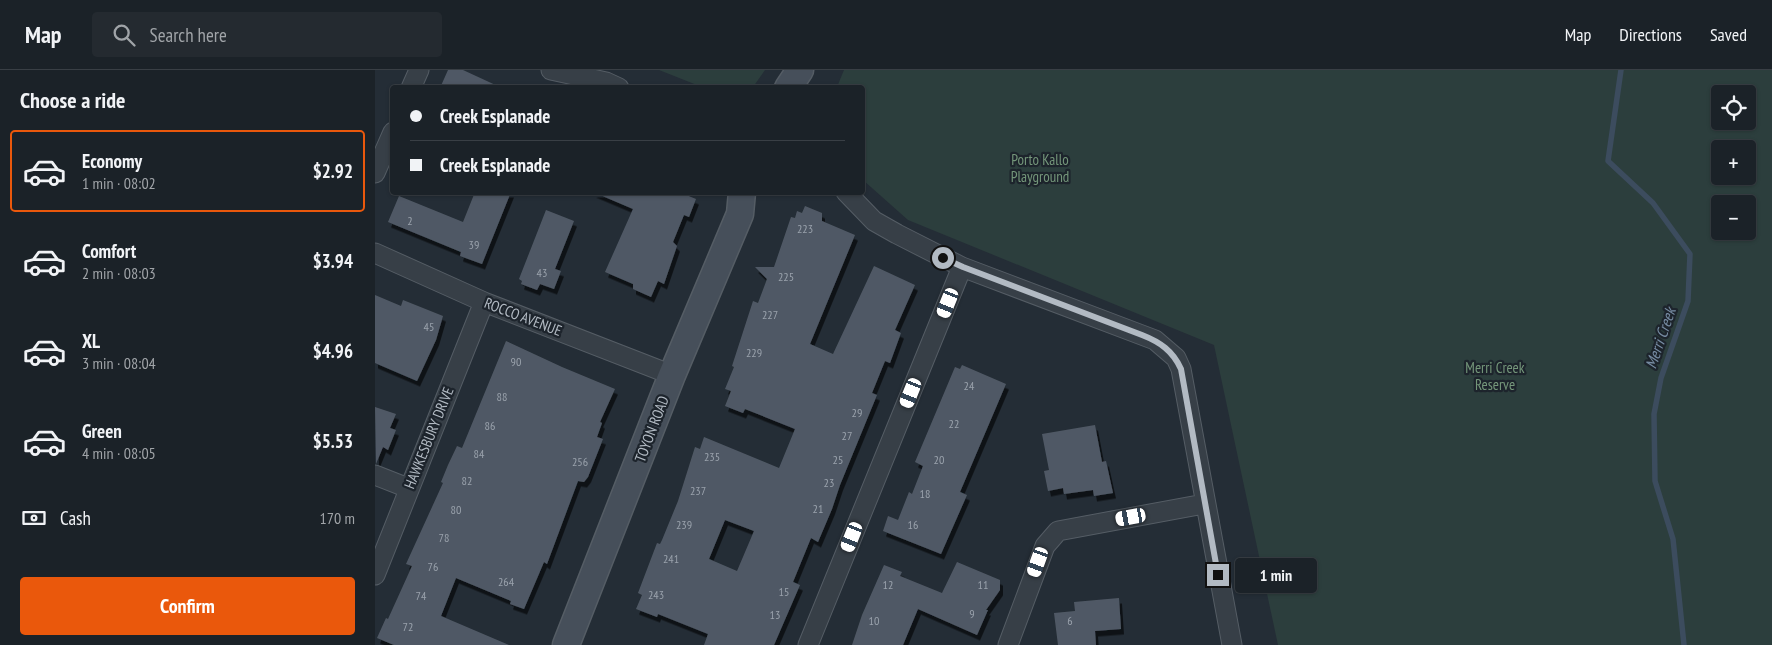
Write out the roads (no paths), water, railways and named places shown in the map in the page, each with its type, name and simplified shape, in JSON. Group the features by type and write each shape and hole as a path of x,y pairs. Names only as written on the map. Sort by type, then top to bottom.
{"street":[{"path":"412,85 419,70"},
{"path":"551,70 612,85"},
{"path":"375,174 390,139"},
{"name":"TOYON ROAD","path":"566,645 741,203 755,195"},
{"path":"849,195 874,220 897,234 963,267 1155,340 1176,358 1181,369 1204,504 1232,645"},
{"name":"ROCCO AVENUE","path":"375,253 484,302 673,375"},
{"path":"808,645 963,267"},
{"name":"HAWKESBURY DRIVE","path":"375,575 408,488 484,302"},
{"path":"375,475 408,488"},
{"path":"1008,645 1045,546 1058,531 1204,504"}],"waterway":[{"name":"Merri Creek","path":"1621,70 1608,161 1653,203 1690,254 1688,301 1661,378 1654,414 1655,481 1673,539 1684,645"}],"park label":[{"name":"Porto Kallo Playground","path":"1040,168"},
{"name":"Merri Creek Reserve","path":"1495,376"}]}
